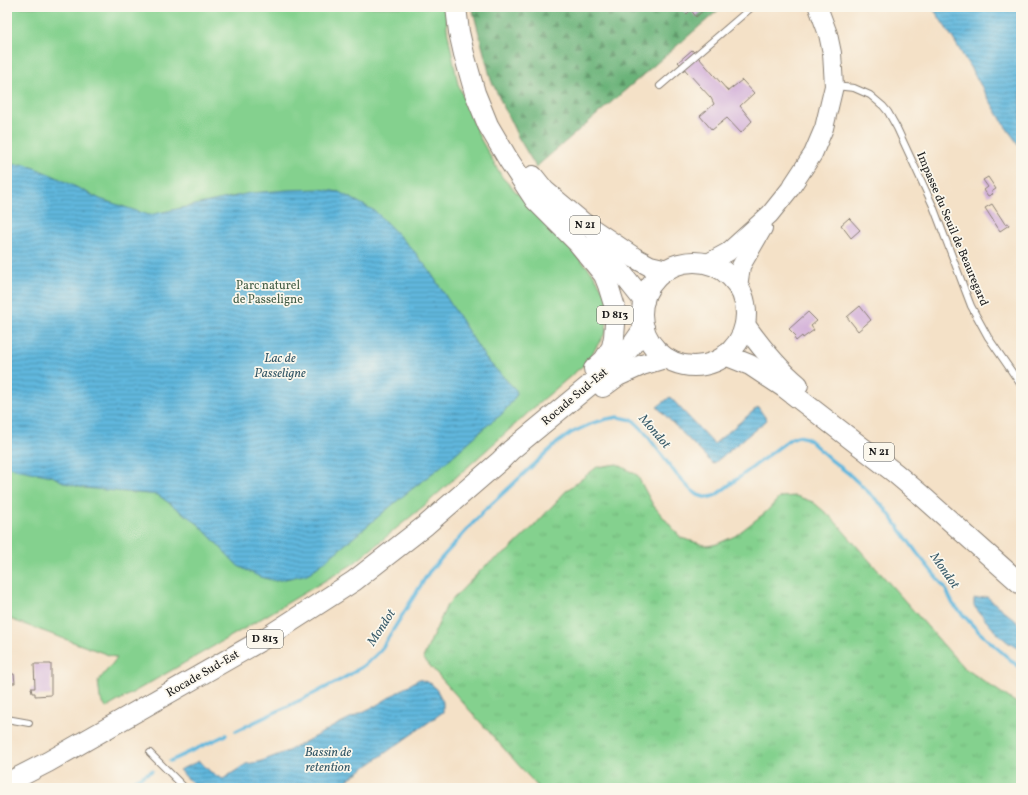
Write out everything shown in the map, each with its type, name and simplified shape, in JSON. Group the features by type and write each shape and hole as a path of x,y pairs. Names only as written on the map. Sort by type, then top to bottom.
{"main road":[{"name":"N 21","path":"456,7 459,32 475,93 488,125 508,159 541,197 621,272 644,300"},
{"name":"N 21","path":"462,7 467,38 477,74 500,127 518,158 546,191 582,222 650,266 668,270"},
{"name":"D 813","path":"500,461 510,442 604,360 612,347 616,311 604,276 578,243 535,200 508,159"},
{"path":"686,264 706,264 718,269 729,277 738,287 746,312 745,325 741,336 734,347 725,355 711,363 695,366 679,364 665,358 652,345 644,328 642,314 644,300 649,288 657,278 668,270 686,264"},
{"name":"N 21","path":"745,325 788,377 923,488 1021,573"},
{"name":"Rocade Sud-Est","path":"7,783 48,762 267,638 354,581 426,525 511,450 613,366 630,348 644,328"},
{"name":"N 21","path":"725,355 750,365 791,392 916,491 1021,584"},
{"name":"Rocade Sud-Est","path":"500,461 618,376 642,365 665,358"}],"street":[{"path":"706,264 728,252 770,214 790,189 813,154 824,128 834,86 832,53 828,34 818,7"},
{"path":"738,287 742,266 770,214"}],"lane":[{"path":"660,86 752,7"},
{"name":"Impasse du Seuil de Beauregard","path":"834,86 847,86 870,95 888,112 897,128 933,206 971,306 988,337 1021,385"},
{"path":"7,719 29,723"},
{"path":"151,754 185,788"}],"green space":[{"name":"Parc naturel de Passeligne","path":"7,7 446,7 447,29 458,84 480,138 502,177 592,272 609,299 606,332 586,363 425,505 353,564 106,708 100,698 98,681 117,658 7,618"},
{"path":"472,7 722,7 536,167 518,137 491,80"},
{"path":"617,464 637,475 653,505 681,538 708,546 717,544 735,536 766,512 780,497 796,496 813,502 832,518 963,667 1021,706 1021,784 1015,788 539,788 423,658 447,605 486,565 507,552 534,526 566,491 597,467"}],"water":[{"path":"932,7 1021,7 1021,148 1005,126 952,37"},
{"name":"Lac de Passeligne","path":"7,164 25,164 54,176 100,199 149,215 250,193 320,189 339,192 375,211 414,251 429,270 486,359 516,390 517,394 501,415 444,464 323,563 308,574 276,581 260,577 238,566 198,524 158,495 84,488 65,483 52,476 7,466"},
{"path":"670,397 714,444 758,407 767,420 713,464 657,407"},
{"path":"987,597 1015,620 1021,627 1021,650 1007,642 989,625 974,606 974,599"},
{"name":"Bassin de retention","path":"419,679 432,684 438,692 443,702 443,712 336,788 198,788 179,770 199,761 212,773 223,779 246,764 259,762 288,751 377,705"}],"building":[{"path":"681,7 707,7 696,17 691,10 687,14"},
{"path":"692,50 728,91 742,80 754,93 740,106 752,121 741,133 727,118 712,130 700,116 714,104 711,98 678,62"},
{"path":"988,177 996,189 991,192 993,194 988,196 984,190 988,187 983,180"},
{"path":"992,204 1005,224 1008,223 1009,225 1000,231 985,208"},
{"path":"849,218 860,230 851,238 841,225"},
{"path":"860,306 871,320 858,331 847,317"},
{"path":"808,312 817,321 811,326 814,330 796,341 794,338 796,336 789,329"},
{"path":"34,664 51,664 51,695 35,696 35,693 32,693 31,688 35,688"},
{"path":"8,674 14,674 15,683 7,683"}],"waterway":[{"name":"Mondot","path":"236,731 336,682 366,664 380,651 429,572 483,512 557,443 571,433 593,423 618,417 633,420 643,430 676,474 690,489 698,495 704,497 716,495 790,439 798,436 807,438 848,473 884,507 917,553 945,588 953,604 979,632 1021,669"},
{"path":"170,761 226,735"},
{"path":"120,788 152,771"}]}
